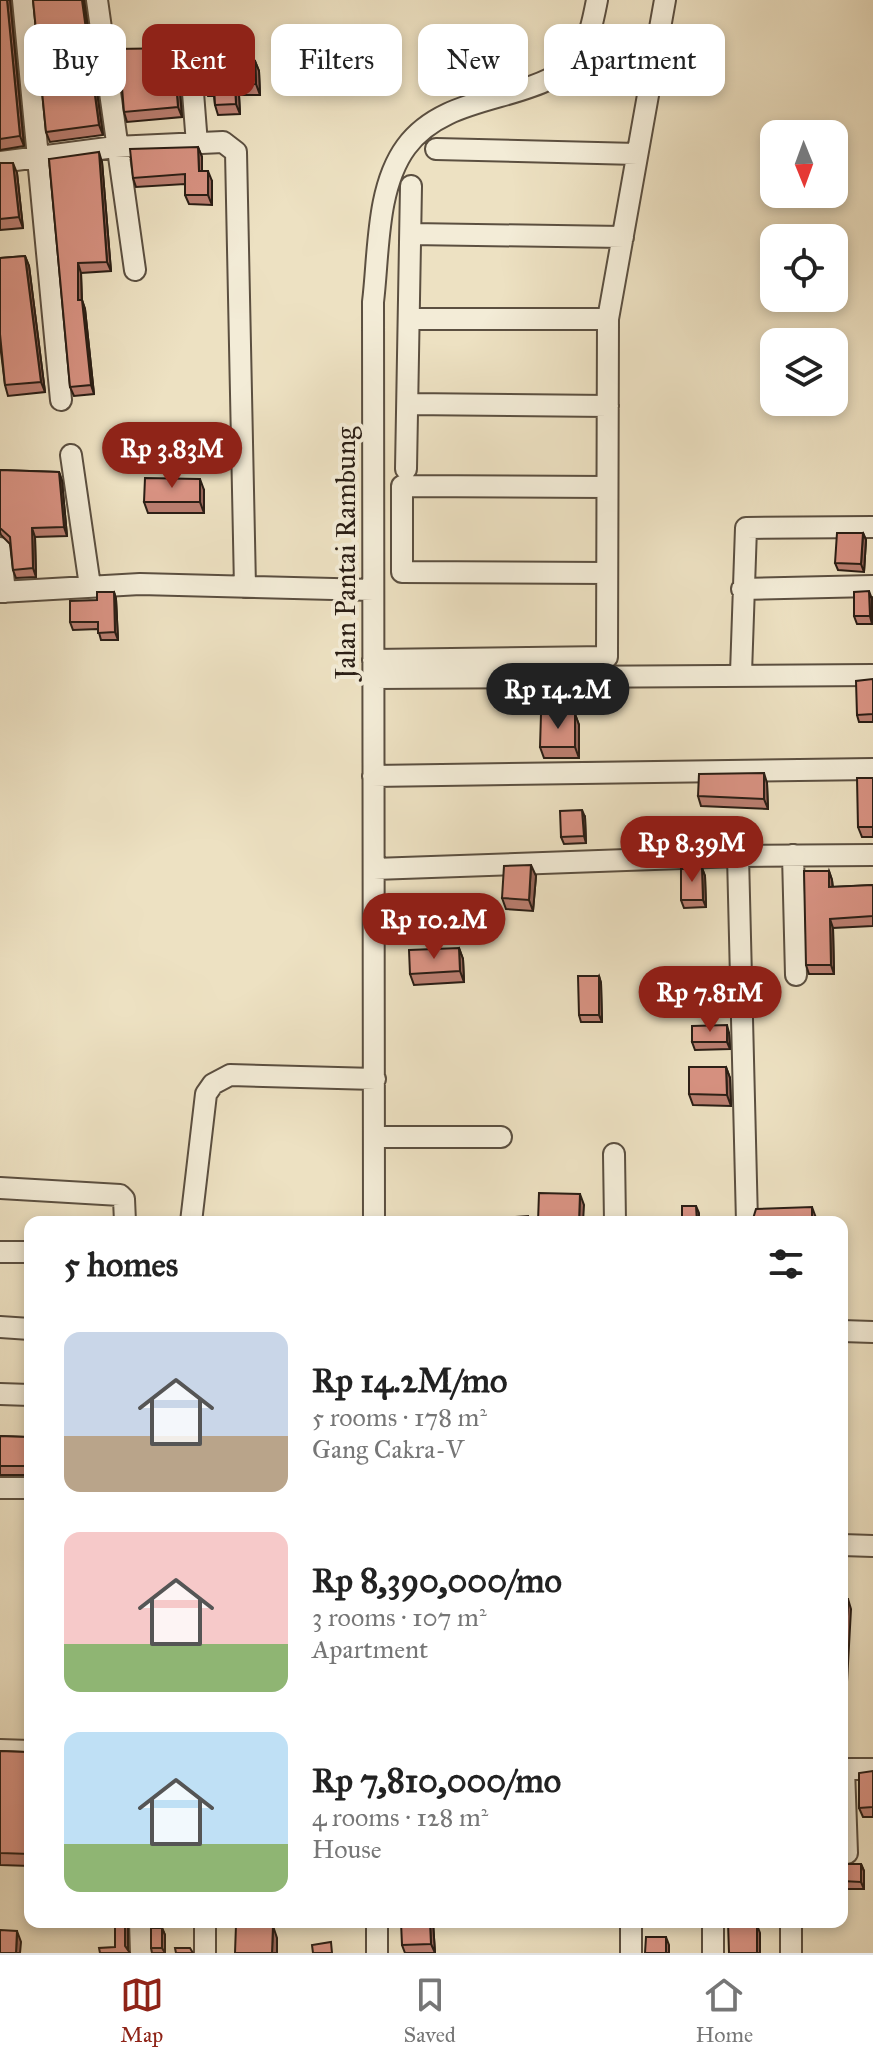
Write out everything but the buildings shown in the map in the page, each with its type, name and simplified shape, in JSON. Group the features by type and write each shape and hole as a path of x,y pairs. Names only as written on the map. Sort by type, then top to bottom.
{"street":[{"path":"23,0 61,400"},
{"path":"97,0 115,147 135,270"},
{"name":"Jalan Pantai Rambung","path":"374,1216 373,302 389,179 406,146 435,120 469,103 536,88 565,68 583,49 597,0"},
{"path":"373,669 607,657 608,319 665,0"},
{"path":"193,96 197,144"},
{"path":"0,162 115,147 223,142 236,152 245,587"},
{"path":"436,149 637,154"},
{"path":"406,469 411,186"},
{"path":"411,234 623,237"},
{"path":"409,319 608,319"},
{"path":"408,404 608,406"},
{"path":"71,455 90,586"},
{"path":"607,487 402,486 402,572 607,573"},
{"path":"741,673 742,589 748,526 873,527"},
{"path":"0,548 2,592 90,586 373,590"},
{"path":"742,589 873,586"},
{"path":"373,669 873,675"},
{"path":"373,776 873,769"},
{"path":"793,855 796,975"},
{"path":"374,869 738,856 873,855"},
{"path":"738,856 747,1216"},
{"path":"192,1216 206,1094 213,1084 230,1075 375,1079"},
{"path":"374,1137 501,1137"},
{"path":"614,1154 615,1216"},
{"path":"0,1188 120,1195 124,1199 125,1216"},
{"path":"0,1252 24,1252"},
{"path":"0,1327 24,1329"},
{"path":"848,1331 873,1332"},
{"path":"0,1394 24,1395"},
{"path":"0,1488 24,1488"},
{"path":"848,1545 873,1546"},
{"path":"0,1750 24,1751"},
{"path":"848,1769 873,1769"},
{"path":"140,1928 141,1953"},
{"path":"205,1928 205,1953"},
{"path":"377,1928 377,1953"},
{"path":"631,1928 631,1953"},
{"path":"713,1928 713,1953"},
{"path":"791,1928 791,1953"}]}
